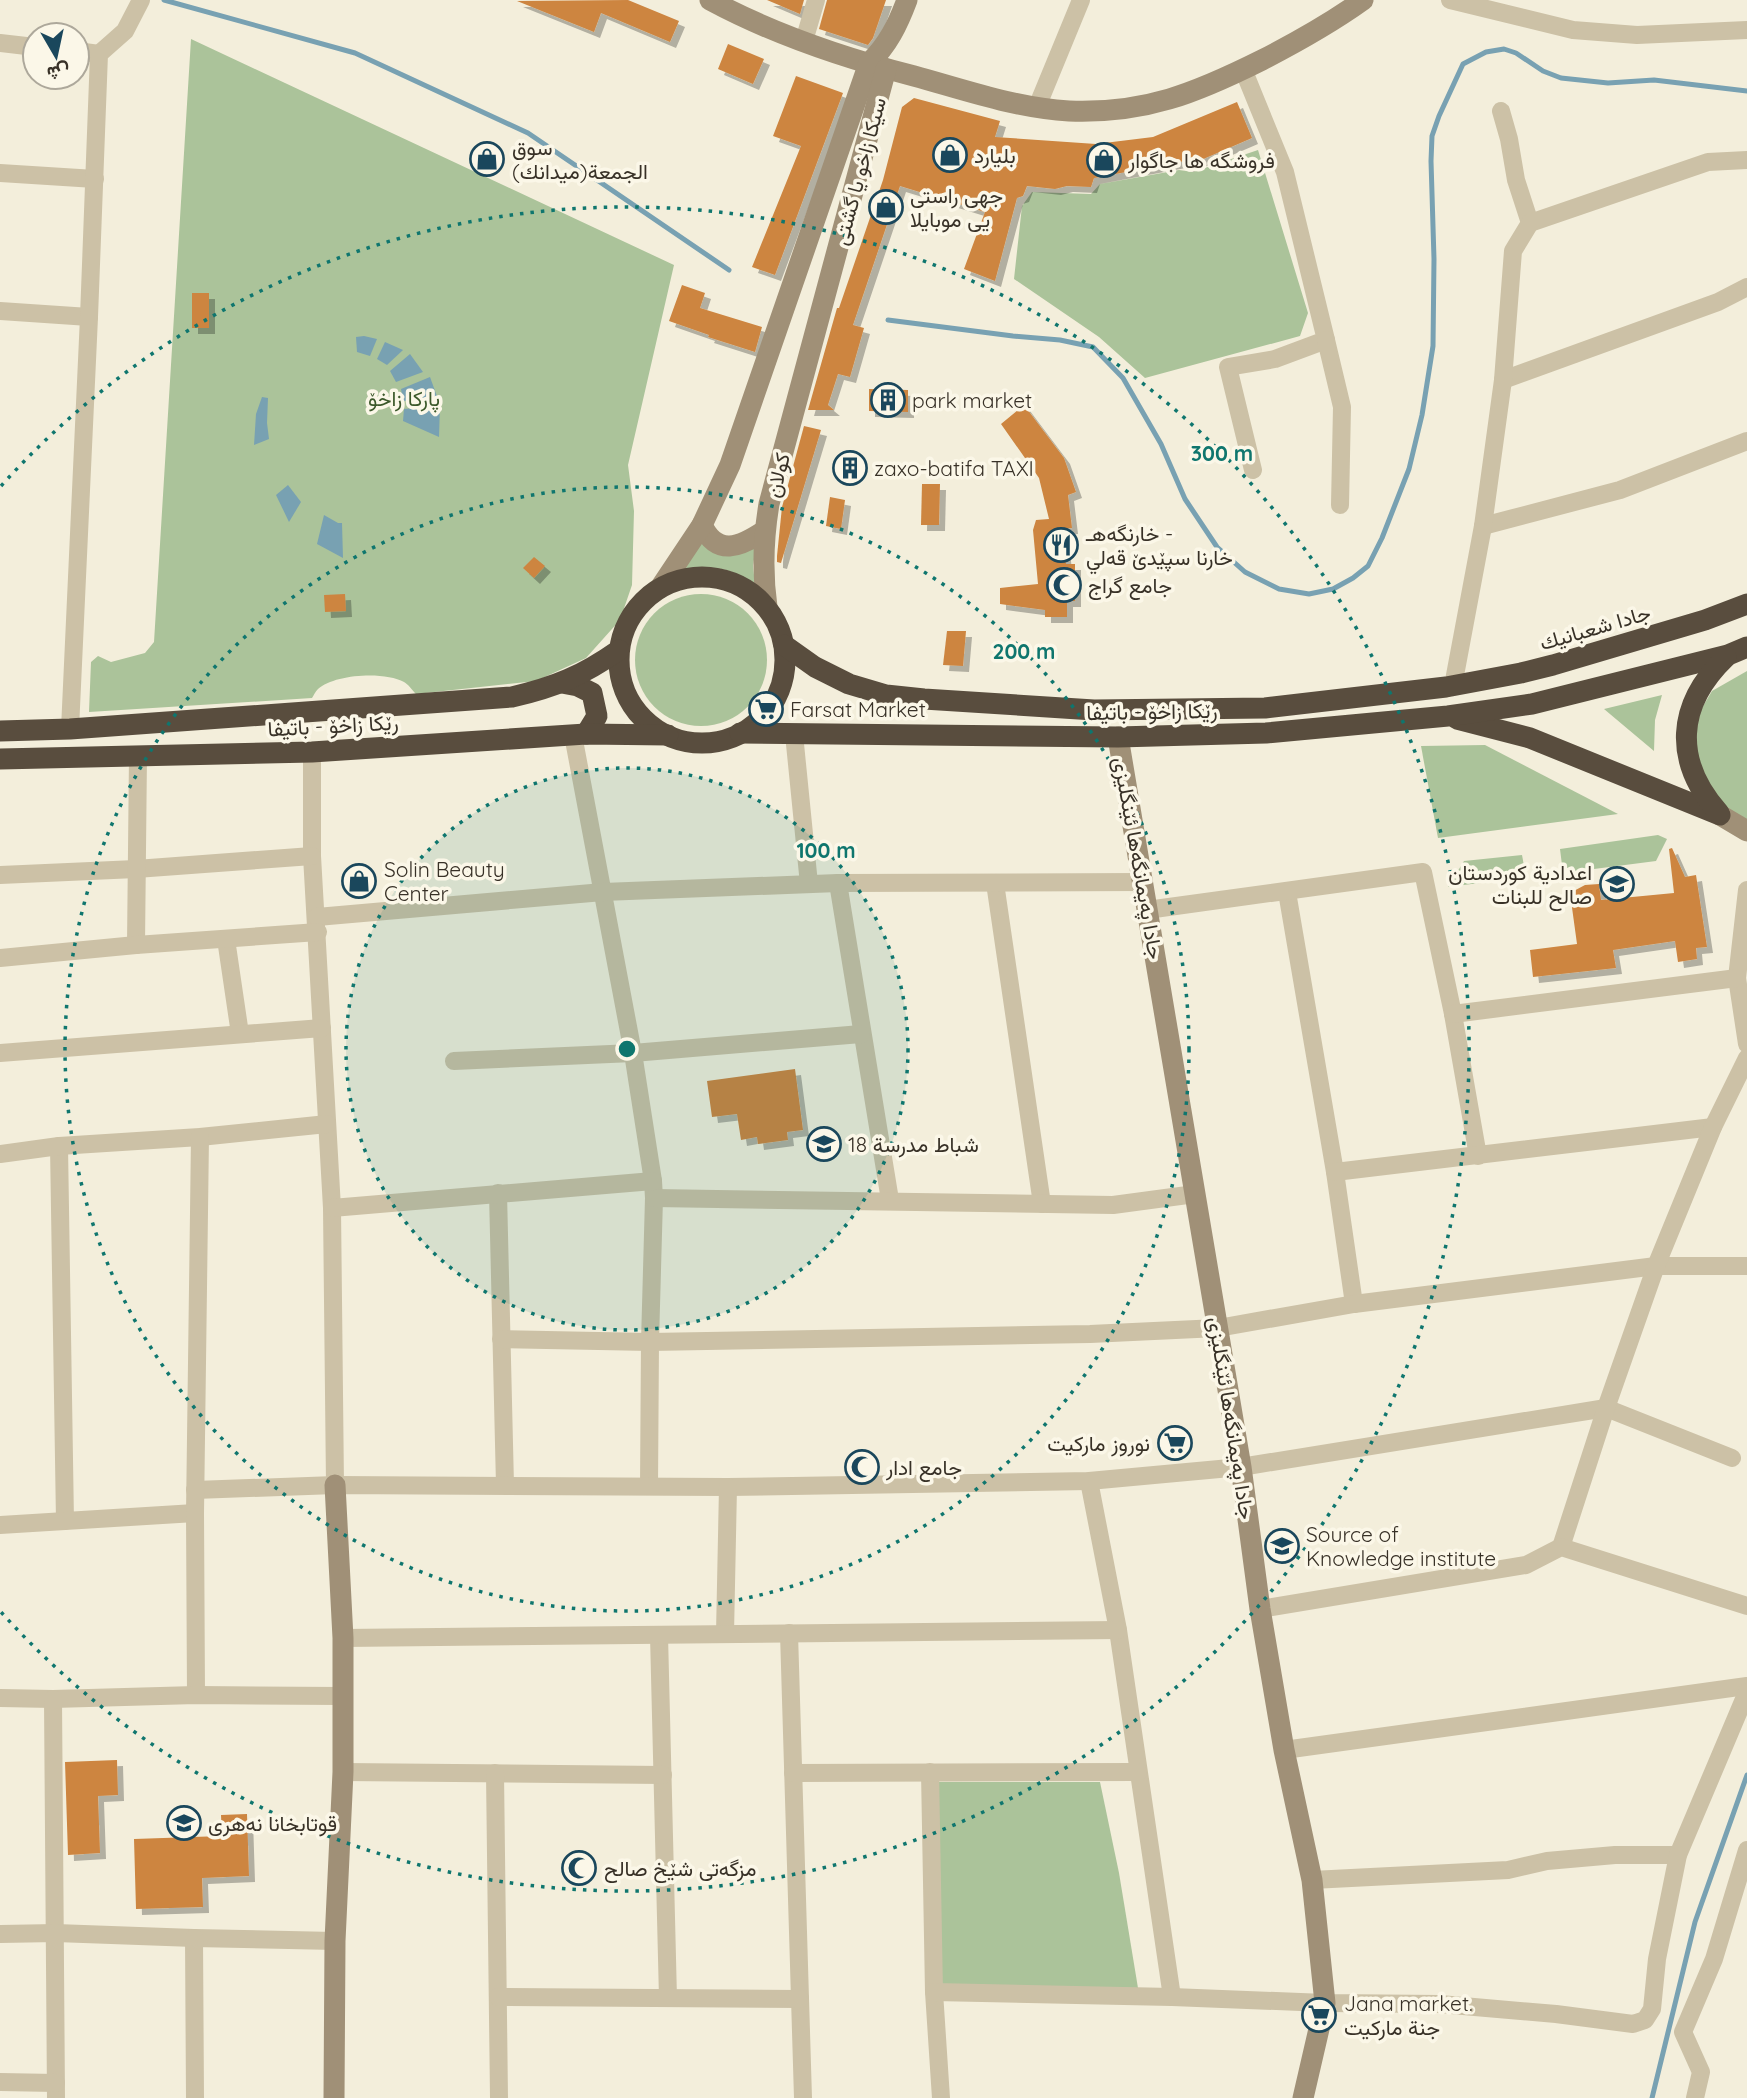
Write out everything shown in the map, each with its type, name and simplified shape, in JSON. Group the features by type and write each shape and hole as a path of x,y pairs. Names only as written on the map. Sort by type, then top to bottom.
{"highway":[{"path":"705,576 728,581 750,591 767,607 778,625 784,645 785,666 781,687 757,722 740,733 717,741 692,742 668,735 646,721 630,701 621,676 619,650 626,626 640,604 660,588 682,579 705,576"},
{"name":"جادا شعبانيك","path":"1453,686 1553,665 1706,620 1747,604"},
{"name":"رێکا زاخۆ - باتیفا","path":"784,645 814,667 849,684 886,695 1094,710 1265,708 1453,686"},
{"name":"رێکا زاخۆ - باتیفا","path":"0,731 70,729 512,697 562,683 596,667 619,650"},
{"name":"رێکا زاخۆ - باتیفا","path":"740,733 1118,737 1266,733 1448,716 1532,704 1736,651"},
{"path":"1720,815 1703,795 1692,772 1686,746 1688,720 1696,695 1710,673 1736,651"},
{"path":"562,683 578,686 592,693 597,716 579,735"},
{"path":"1448,716 1530,738 1720,815"},
{"name":"رێکا زاخۆ - باتیفا","path":"0,760 312,752 579,735 668,735"}],"street":[{"path":"70,729 99,54 125,31 141,0"},
{"path":"710,0 804,41 877,66 1037,107 1098,111 1128,108 1188,94 1216,83 1316,30 1363,0"},
{"path":"804,41 816,0"},
{"name":"سیکا زاخو یا گشتى","path":"810,346 832,274 877,66 907,0"},
{"path":"1037,107 1081,0"},
{"path":"1450,0 1573,30 1637,35 1747,30"},
{"path":"0,43 21,45"},
{"path":"91,53 99,54"},
{"path":"660,588 702,525 717,497 877,66"},
{"path":"1243,69 1285,172 1342,407 1340,505"},
{"path":"1501,111 1516,180 1530,223"},
{"path":"1453,686 1483,526 1503,380 1513,251 1530,223 1708,162 1747,160"},
{"path":"0,173 95,179"},
{"path":"1503,380 1718,302 1747,287"},
{"path":"0,311 89,317"},
{"path":"1253,470 1228,368 1275,359 1326,340"},
{"name":"كولان","path":"767,607 763,582 764,531 810,346"},
{"path":"1483,526 1620,490 1747,441"},
{"path":"702,525 714,543 724,546 748,542 764,531"},
{"path":"794,734 809,884"},
{"path":"579,735 654,1189 649,1486"},
{"name":"جادا په‌يمانگه‌ها ئێنگليزى","path":"1118,737 1241,1467 1260,1609 1284,1750 1312,1881 1325,2003 1303,2098"},
{"path":"312,752 312,856 332,1208 335,1485 343,1638 343,1772 335,1941 334,2098"},
{"path":"136,945 138,755"},
{"path":"1720,815 1747,831"},
{"path":"0,875 136,869 312,856"},
{"path":"1147,910 1423,872 1453,1014 1478,1156"},
{"path":"0,958 226,939 317,924 603,891 838,883 1142,882"},
{"path":"838,883 890,1200"},
{"path":"995,883 1042,1204"},
{"path":"1747,890 1737,978 1747,1044"},
{"path":"1287,892 1335,1172 1354,1304"},
{"path":"226,939 240,1034"},
{"path":"1453,1014 1737,978"},
{"path":"0,1053 322,1028"},
{"path":"454,1061 633,1053 861,1034"},
{"path":"1561,1547 1656,1266 1713,1127 1747,1059"},
{"path":"0,1154 59,1146 200,1137 327,1124"},
{"path":"1335,1172 1713,1127"},
{"path":"196,1695 195,1490 200,1137"},
{"path":"59,1146 65,1521"},
{"path":"332,1208 498,1193 654,1189 890,1200 1113,1205 1195,1194"},
{"path":"498,1193 505,1485"},
{"path":"501,1339 650,1342 1076,1335 1218,1328 1354,1304 1656,1266 1747,1266"},
{"path":"195,1490 335,1485 728,1488 1089,1481 1241,1467 1606,1408 1732,1458"},
{"path":"1089,1481 1118,1630 1172,1997"},
{"path":"725,1634 728,1488"},
{"path":"0,1525 195,1513"},
{"path":"1260,1609 1526,1565 1561,1547 1747,1606"},
{"path":"343,1638 1118,1630"},
{"path":"789,1633 803,2098"},
{"path":"659,1635 668,1998"},
{"path":"1284,1750 1747,1686"},
{"path":"934,1992 1440,2004 1633,2024 1645,2021 1652,2009 1657,1959 1678,1855 1747,1692"},
{"path":"0,1698 342,1696"},
{"path":"0,2082 56,2091 53,1699"},
{"path":"343,1772 663,1775"},
{"path":"930,1772 934,1992 941,2098"},
{"path":"793,1773 1139,1772"},
{"path":"495,1773 499,2098"},
{"path":"1695,2098 1701,2072 1683,2032 1714,1959 1747,1850"},
{"path":"1312,1881 1508,1870 1547,1861 1615,1855 1678,1855"},
{"path":"0,1934 56,1933 335,1941"},
{"path":"194,1938 195,2098"},
{"path":"498,1997 800,1999"}],"green space":[{"name":"پارکا زاخۆ","path":"191,39 674,265 628,465 634,511 632,585 620,620 586,658 536,681 416,694 406,683 373,675 336,680 318,689 312,698 89,712 91,662 98,656 111,662 145,653 154,642"},
{"path":"1258,150 1308,313 1300,336 1145,378 1099,337 1014,279 1022,206 1032,192 1091,194 1100,184 1179,170 1193,172"},
{"path":"702,537 757,543 753,565 755,585 737,574 720,569 702,568 682,572"},
{"path":"701,594 726,599 747,614 762,635 767,660 762,685 747,706 726,721 701,726 676,721 655,706 640,685 635,660 640,635 655,614 676,599"},
{"path":"1747,671 1747,822 1715,805 1694,761 1693,723 1712,691"},
{"path":"1662,695 1655,720 1654,751 1604,709"},
{"path":"1485,745 1618,814 1438,838 1421,746"},
{"path":"1658,835 1667,839 1656,861 1563,873 1560,849"},
{"path":"1522,855 1526,877 1448,887 1464,861"},
{"path":"930,1782 1100,1782 1119,1873 1138,1988 940,1985"}],"water":[{"path":"356,337 377,339 370,356 357,352"},
{"path":"385,342 403,350 387,365 377,359"},
{"path":"410,354 423,372 396,382 390,371"},
{"path":"430,377 438,399 403,401 401,389"},
{"path":"262,397 268,398 269,439 254,445 256,414"},
{"path":"440,406 439,437 403,421 404,409"},
{"path":"288,485 301,502 289,522 276,495"},
{"path":"324,515 342,523 343,558 317,544"}],"building":[{"path":"628,0 679,21 670,42 601,13 594,32 517,1"},
{"path":"767,0 804,0 800,14"},
{"path":"827,0 886,0 868,45 819,29"},
{"path":"728,44 764,59 753,84 718,69"},
{"path":"796,76 843,93 775,275 752,267 801,146 773,136"},
{"path":"914,98 1000,121 995,137 1096,144 1153,137 1237,102 1252,138 1187,166 1185,161 1094,178 1091,187 1067,186 1055,189 1027,186 1023,196 1017,198 995,281 964,269 985,212 900,186 853,325 864,328 850,377 838,374 828,405 834,410 808,410 837,308 883,180 902,107"},
{"path":"682,285 705,293 700,308 762,327 755,352 669,321"},
{"path":"192,293 209,293 209,328 192,328"},
{"name":"park market","path":"869,389 908,390 908,412 869,411"},
{"path":"1024,405 1064,458 1076,492 1068,495 1072,528 1062,529 1066,564 1075,564 1075,601 1067,601 1067,617 1045,617 1045,610 1000,604 1000,588 1038,584 1033,530 1036,520 1049,519 1039,478 1001,424"},
{"path":"804,426 821,430 781,563 777,562 777,556 782,507"},
{"path":"922,484 940,484 939,525 921,525"},
{"path":"830,497 845,500 841,529 826,526"},
{"path":"534,557 545,566 534,578 523,568"},
{"path":"345,594 346,611 325,612 324,595"},
{"path":"947,631 966,631 963,666 943,665"},
{"path":"1672,848 1685,877 1696,875 1707,947 1696,948 1697,959 1678,962 1675,941 1613,950 1616,968 1533,977 1530,950 1577,944 1570,893 1585,885 1599,884 1601,900 1674,893 1669,849"},
{"path":"795,1069 803,1130 787,1132 788,1140 758,1144 757,1137 741,1140 737,1114 712,1117 707,1081"},
{"path":"117,1760 118,1795 98,1796 100,1853 68,1855 65,1762"},
{"path":"247,1814 249,1876 202,1878 203,1907 136,1909 134,1839 222,1836 221,1815"}],"waterway":[{"path":"164,0 355,53 528,133 729,270"},
{"path":"888,320 1060,340 1093,347 1123,378 1161,444 1185,499 1217,547 1245,572 1279,589 1309,594 1333,589 1368,566 1409,469 1422,415 1433,346 1432,136 1463,64 1486,52 1504,49 1561,78 1608,83 1654,80 1747,91"},
{"path":"1652,2098 1695,1922 1747,1775"}],"place":[{"name":"بليارد","path":"950,155"},
{"name":"سوق الجمعة(ميدانك)","path":"487,159"},
{"name":"فروشگه ها جاگوار","path":"1104,160"},
{"name":"جهى راستى يى موبايلا","path":"886,207"},
{"name":"park market","path":"888,400"},
{"name":"zaxo-batifa TAXI","path":"850,468"},
{"name":"خارنگه‌هـ - خارنا سپێدێ قه‌لي","path":"1061,545"},
{"name":"جامع گراج","path":"1064,585"},
{"name":"Farsat Market","path":"766,709"},
{"name":"Solin Beauty Center","path":"359,881"},
{"name":"اعدادية كوردستان صالح للبنات","path":"1617,884"},
{"name":"18 شباط مدرسة","path":"824,1144"},
{"name":"نوروز ماركيت","path":"1175,1443"},
{"name":"جامع ادار","path":"862,1467"},
{"name":"Source of Knowledge institute","path":"1282,1546"},
{"name":"قوتابخانا نەهری","path":"184,1823"},
{"name":"مزگەتی شێخ صالح","path":"579,1868"},
{"name":"Jana market. جنة ماركيت","path":"1319,2015"}]}
